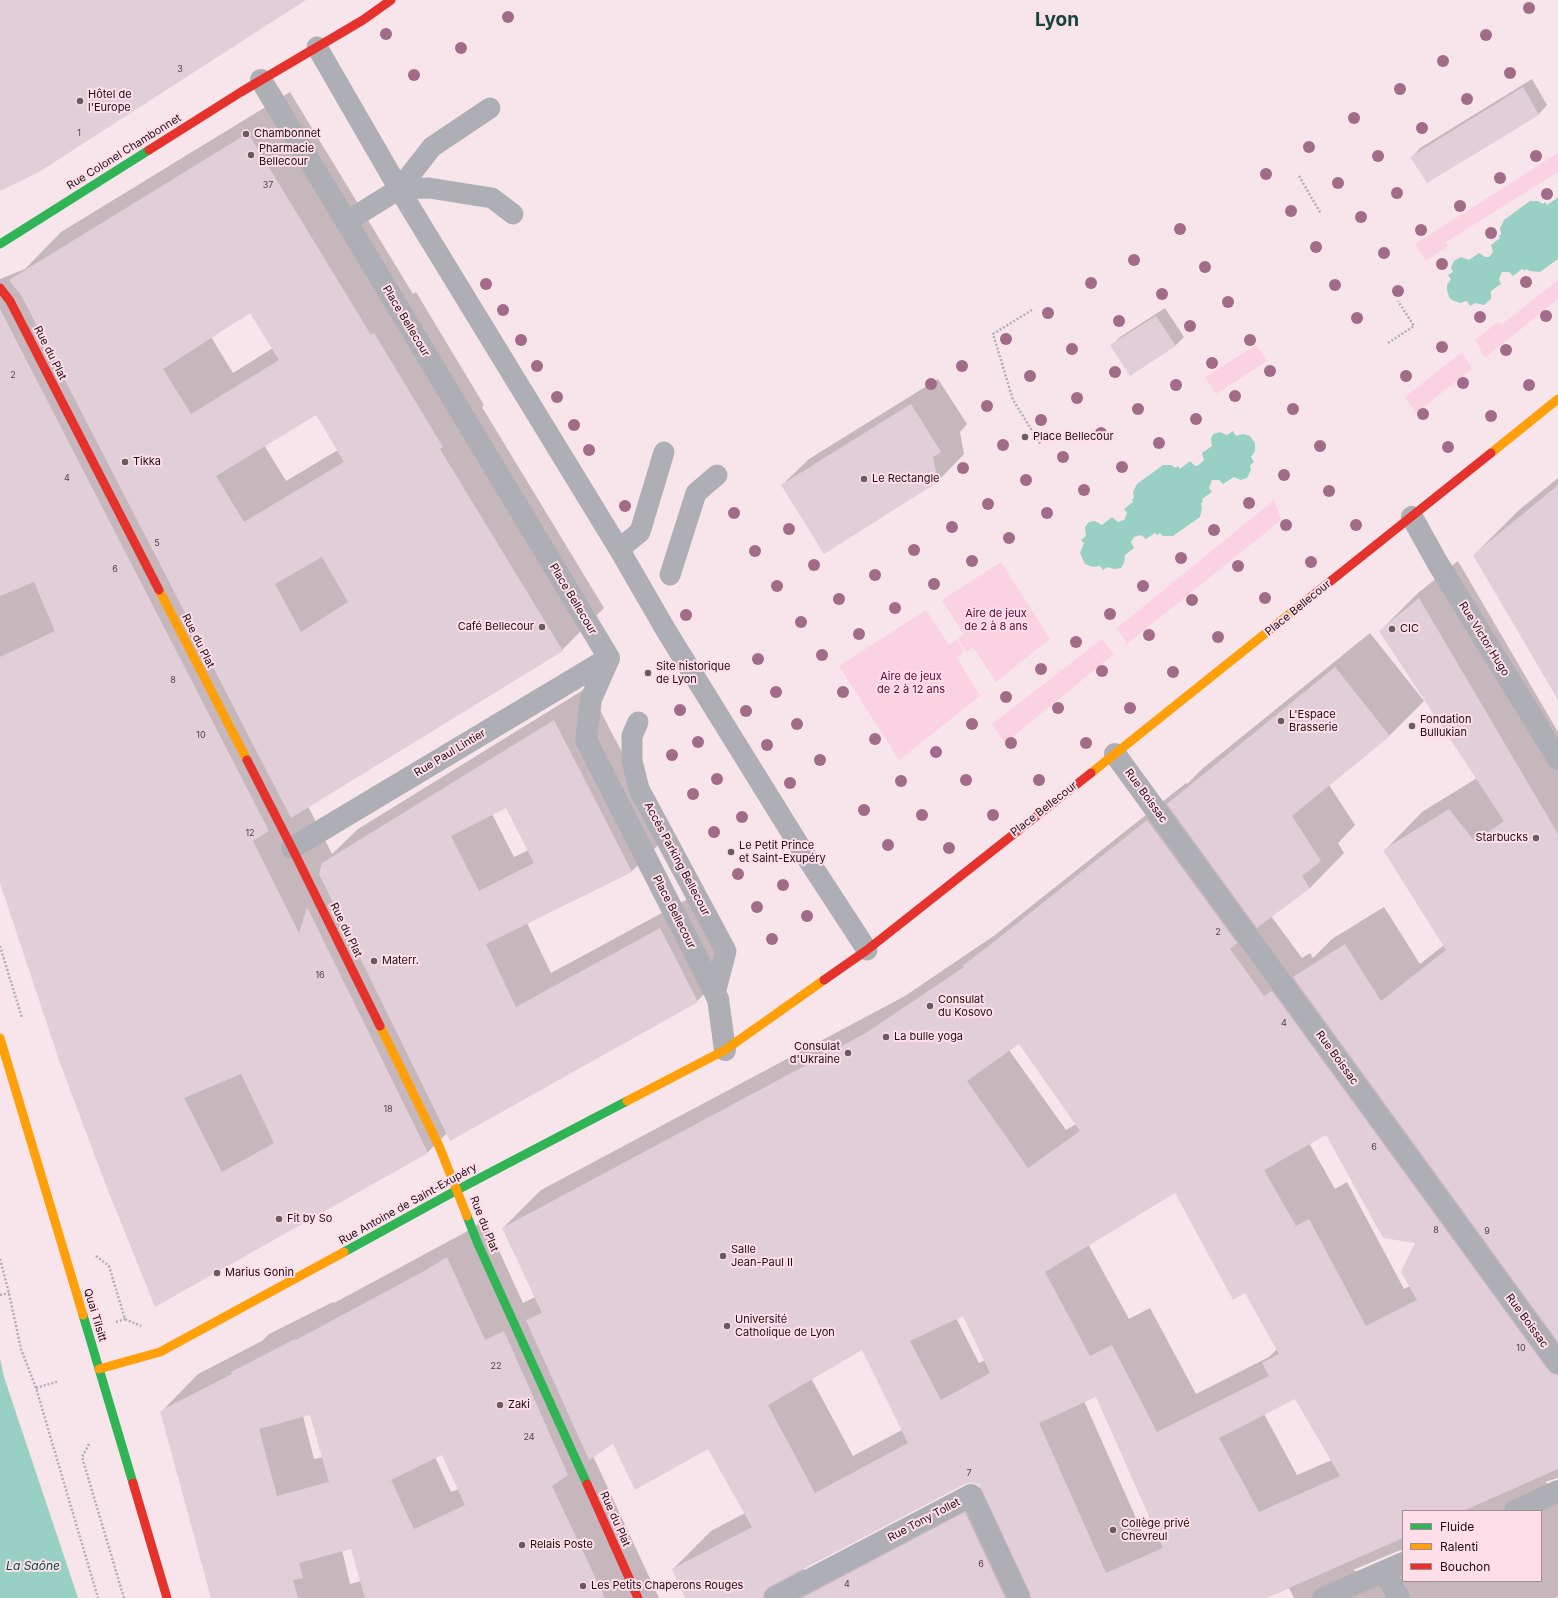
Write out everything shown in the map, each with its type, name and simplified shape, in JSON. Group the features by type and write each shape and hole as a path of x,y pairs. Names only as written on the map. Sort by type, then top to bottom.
{"main road":[{"path":"261,80 374,13 391,0"},
{"name":"Rue Colonel Chambonnet","path":"0,244 261,80"},
{"name":"Rue du Plat","path":"0,288 14,308 292,848 439,1146 478,1244 638,1598"},
{"name":"Place Bellecour","path":"725,1050 867,950 1412,517 1558,399"},
{"name":"Quai Tilsitt","path":"0,1038 115,1418 167,1598"},
{"name":"Rue Antoine de Saint-Exupéry","path":"99,1369 160,1352 457,1190 725,1050"}],"street":[{"name":"Place Bellecour","path":"261,80 609,658 591,700 586,740 718,999 725,1050"},
{"name":"Rue Victor Hugo","path":"1412,517 1437,562 1558,759"},
{"name":"Rue Paul Lintier","path":"292,848 609,658"},
{"name":"Rue Boissac","path":"1114,754 1558,1363"},
{"path":"1517,1510 1558,1491"},
{"name":"Rue Tony Tollet","path":"775,1598 971,1495 1020,1598"},
{"path":"1322,1598 1394,1567 1399,1598"}],"lane":[{"path":"317,47 399,189 619,549 667,632 807,858 867,950"},
{"path":"346,222 399,189 432,147 490,108"},
{"path":"399,189 429,188 492,198 513,214"},
{"path":"619,549 640,532 664,452"},
{"path":"670,575 696,492 717,475"},
{"name":"Accès Parking Bellecour","path":"638,722 632,736 632,761 639,789 726,951 715,993"}],"path":[{"path":"1299,176 1321,214"},
{"path":"1388,343 1414,326 1398,300"},
{"path":"1032,310 993,334 1013,400 1041,445"},
{"path":"0,946 23,1021"},
{"path":"96,1255 109,1266 125,1319 144,1327"},
{"path":"0,1259 9,1292 21,1349 36,1388 98,1598"},
{"path":"0,1295 9,1292"},
{"path":"36,1388 59,1381"}],"green space":[{"path":"1558,153 1558,172 1446,242 1448,246 1426,261 1415,244"},
{"path":"1558,280 1558,299 1485,358 1475,340 1498,322 1501,325"},
{"path":"1256,345 1267,361 1216,394 1205,377"},
{"path":"1462,352 1472,369 1416,413 1405,397"},
{"path":"1274,500 1281,520 1127,644 1117,628"},
{"name":"Aire de jeux de 2 à 8 ans","path":"1001,562 1050,639 996,682 973,647 966,652 958,639 964,635 942,600"},
{"name":"Aire de jeux de 2 à 12 ans","path":"926,610 949,645 957,640 964,652 957,658 980,696 899,760 839,666"},
{"path":"1102,639 1114,654 1005,743 992,724"}],"water":[{"path":"1557,198 1558,259 1540,272 1526,269 1525,271 1522,269 1513,276 1509,272 1502,272 1499,279 1501,284 1491,291 1491,299 1484,305 1475,303 1470,306 1467,301 1460,303 1449,297 1447,285 1451,279 1448,275 1453,272 1451,267 1454,261 1461,257 1469,260 1479,253 1485,257 1489,257 1493,252 1491,245 1500,238 1500,228 1504,220 1530,201 1538,201 1543,204 1545,202 1547,205"},
{"path":"1233,431 1236,436 1243,434 1250,436 1255,443 1255,451 1251,457 1254,462 1250,465 1251,470 1247,478 1241,480 1234,477 1223,484 1219,480 1212,480 1209,488 1212,492 1202,499 1203,502 1201,503 1202,508 1200,517 1173,536 1163,536 1160,533 1157,535 1155,533 1146,539 1141,535 1134,537 1131,542 1134,548 1125,555 1124,563 1121,568 1114,569 1108,567 1103,570 1100,566 1093,567 1085,564 1080,553 1084,543 1081,540 1086,536 1085,527 1089,522 1095,521 1102,525 1112,517 1118,522 1124,520 1127,513 1124,509 1133,502 1133,492 1137,484 1163,465 1171,465 1176,468 1178,466 1180,469 1190,461 1195,466 1199,465 1204,460 1202,453 1212,446 1211,439 1213,434 1220,432 1227,435"},
{"name":"La Saône","path":"0,1358 4,1377 78,1598 0,1598"}],"building":[{"path":"0,0 306,0 39,172 0,191"},
{"path":"1523,87 1539,115 1427,183 1410,157"},
{"path":"248,133 371,335 374,333 443,447 440,449 563,651 291,818 21,295 9,280","holes":["250,313 279,360 191,414 163,369","316,415 344,462 244,522 216,476","322,557 348,602 301,632 275,584"]},
{"path":"0,309 269,831 253,841 299,933 307,907 428,1153 155,1307 105,1183 60,1063 0,883 0,657 55,631 34,582 0,596","holes":["241,1074 274,1143 222,1172 184,1098"]},
{"path":"1156,316 1176,346 1130,376 1110,345"},
{"name":"Le Rectangle","path":"911,404 941,452 933,457 938,482 824,554 781,485"},
{"path":"1558,485 1558,700 1473,555"},
{"path":"1419,598 1558,834 1558,1342 1293,977 1345,944 1381,1001 1446,950 1383,850 1449,809 1475,842 1504,821 1379,631"},
{"path":"1335,667 1390,736 1292,816 1321,861 1302,876 1310,888 1257,928 1167,804"},
{"path":"554,720 632,872 486,944 516,1007 660,928 698,1002 450,1141 319,874 322,863","holes":["506,808 534,863 479,891 451,836"]},
{"path":"1147,820 1237,943 1230,949 1264,996 1272,991 1548,1370 1553,1374 1558,1375 1558,1469 1465,1510 1402,1510 1402,1538 1266,1598 1031,1598 982,1490 978,1484 971,1483 965,1484 769,1587 764,1592 763,1598 685,1598 672,1569 752,1527 708,1449 635,1490 613,1444 589,1460 526,1320 542,1313 502,1228 866,1033 964,967 962,966","holes":["1019,1044 1080,1131 1028,1168 967,1081","1326,1135 1383,1238 1415,1243 1401,1272 1417,1300 1366,1326 1309,1219 1296,1226 1264,1170","1175,1193 1233,1300 1245,1293 1279,1354 1262,1363 1269,1376 1157,1432 1112,1345 1090,1356 1045,1272","963,1316 990,1373 941,1400 910,1341","862,1350 908,1443 815,1493 768,1405","1096,1397 1163,1548 1106,1573 1039,1423","1295,1399 1340,1476 1259,1512 1219,1438"]},
{"path":"447,1257 485,1340 504,1331 568,1475 552,1486 605,1598 365,1598 351,1549 299,1563 303,1578 293,1580 298,1598 211,1598 160,1411 232,1374 231,1372 295,1339 296,1340 426,1270","holes":["310,1415 329,1482 277,1496 259,1429","442,1455 465,1505 414,1529 391,1480"]},
{"path":"965,1512 1005,1598 802,1598"}],"traffic: fast":[{"path":"0,244 149,150"},
{"path":"344,1252 457,1190 627,1101"},
{"path":"467,1216 478,1244 587,1484"},
{"path":"83,1315 133,1483"}],"traffic: slow":[{"path":"1491,453 1558,399"},
{"path":"159,590 247,760"},
{"path":"1091,773 1312,596"},
{"path":"627,1101 725,1050 824,980"},
{"path":"380,1026 439,1146 467,1216"},
{"path":"0,1038 83,1315"},
{"path":"99,1369 160,1352 344,1252"}],"traffic: jam":[{"path":"149,150 241,92 363,20 391,0"},
{"path":"0,288 10,301 159,590"},
{"path":"1312,596 1491,453"},
{"path":"247,760 380,1026"},
{"path":"824,980 867,950 1091,773"},
{"path":"133,1483 167,1598"},
{"path":"587,1484 638,1598"}],"place":[{"name":"Hôtel de l'Europe","path":"80,101"},
{"name":"Chambonnet","path":"246,134"},
{"name":"Pharmacie Bellecour","path":"251,155"},
{"name":"Place Bellecour","path":"1025,437"},
{"name":"Tikka","path":"125,462"},
{"name":"Le Rectangle","path":"864,479"},
{"name":"Café Bellecour","path":"542,627"},
{"name":"CIC","path":"1392,629"},
{"name":"Site historique de Lyon","path":"648,673"},
{"name":"L'Espace Brasserie","path":"1281,721"},
{"name":"Fondation Bullukian","path":"1412,726"},
{"name":"Starbucks","path":"1536,838"},
{"name":"Le Petit Prince et Saint-Exupéry","path":"731,852"},
{"name":"Materr.","path":"374,961"},
{"name":"Consulat du Kosovo","path":"930,1006"},
{"name":"La bulle yoga","path":"886,1037"},
{"name":"Consulat d'Ukraine","path":"848,1053"},
{"name":"Fit by So","path":"279,1219"},
{"name":"Salle Jean-Paul II","path":"723,1256"},
{"name":"Marius Gonin","path":"217,1273"},
{"name":"Université Catholique de Lyon","path":"727,1326"},
{"name":"Zaki","path":"500,1405"},
{"name":"Collège privé Chevreul","path":"1113,1530"},
{"name":"Relais Poste","path":"522,1545"},
{"name":"Les Petits Chaperons Rouges","path":"583,1586"}],"district":[{"name":"Lyon","path":"1057,20"}]}
